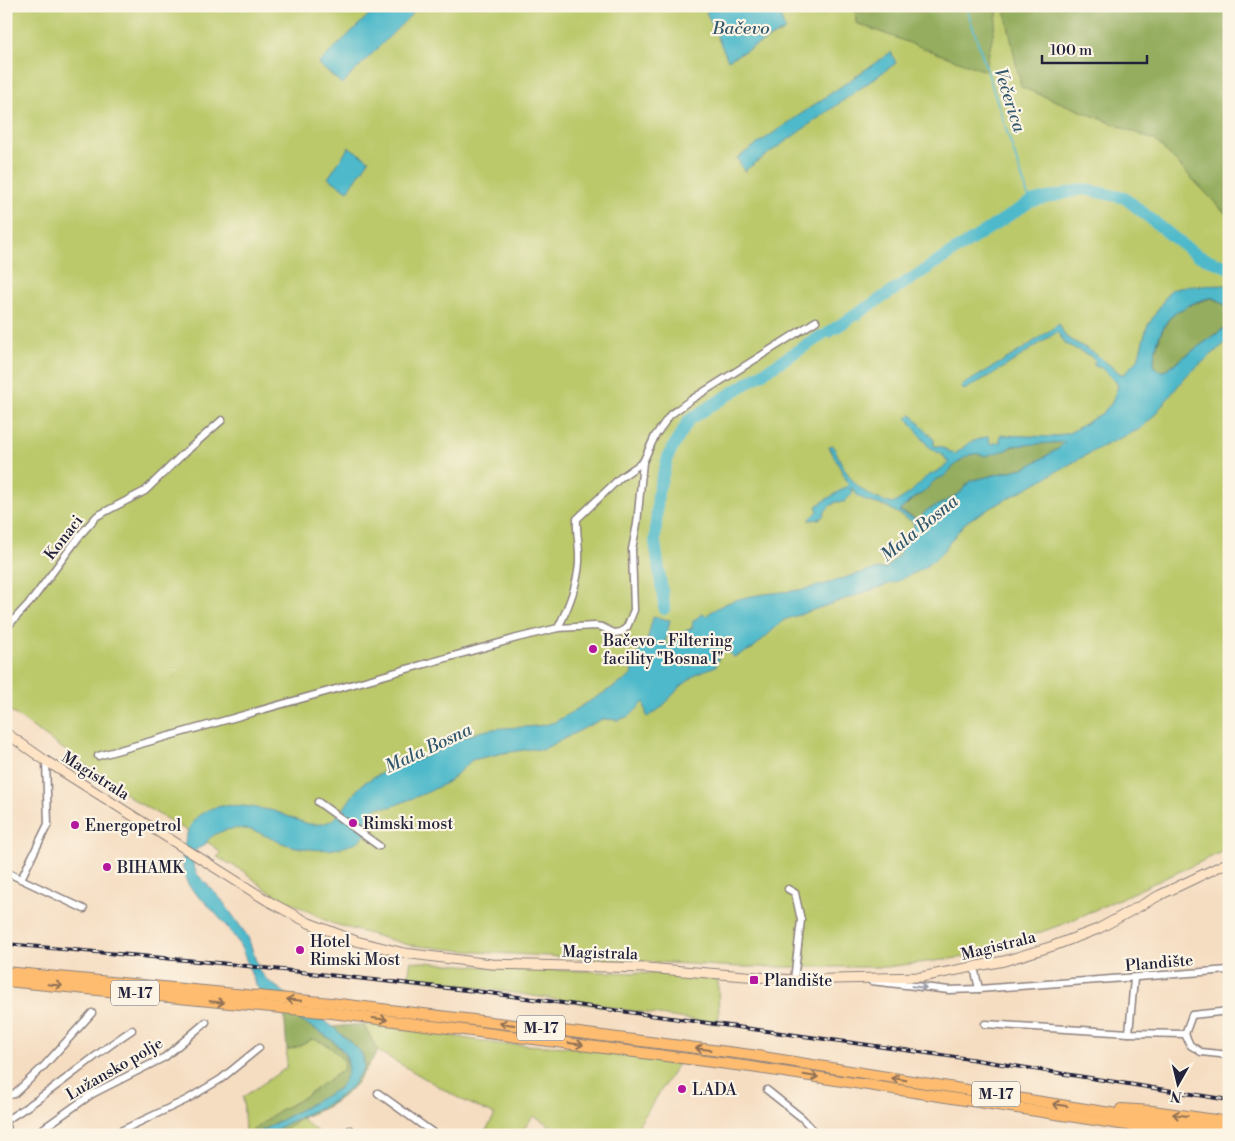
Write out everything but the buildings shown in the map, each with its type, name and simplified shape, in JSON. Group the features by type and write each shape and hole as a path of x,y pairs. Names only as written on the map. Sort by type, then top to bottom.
{"highway":[{"name":"M-17","path":"6,972 257,996 763,1069 1229,1132"},
{"name":"M-17","path":"6,981 264,1006 332,1008 532,1027 751,1055 1091,1114 1191,1135"},
{"path":"1091,1114 1145,1110 1229,1122"},
{"path":"1091,1114 1147,1135"}],"main road":[{"name":"Magistrala","path":"6,733 46,761 215,868 268,901 310,923 356,941 404,953 491,964 646,968 794,980 921,977 1004,961 1053,946 1098,929 1160,895 1229,862"}],"street":[{"path":"98,756 558,628 594,626 614,634 622,632 627,627 634,610 632,549 637,524 643,462 655,436 670,415 689,401 816,321"},
{"name":"Konaci","path":"6,628 32,600 81,534 97,516 145,491 180,456 222,420"},
{"path":"558,628 567,610 580,561 576,531 577,519 620,478 643,462"},
{"path":"21,879 48,824 46,761"},
{"path":"318,802 379,846"},
{"path":"6,872 84,909"},
{"path":"788,889 795,892 801,920 794,980"},
{"path":"974,967 979,989"},
{"name":"Plandište","path":"853,980 949,990 1134,979 1229,970"},
{"path":"1129,1033 1134,979"},
{"path":"1229,1011 1192,1015 1185,1034 1190,1045 1201,1052 1229,1056"},
{"path":"6,1096 14,1094 43,1067 92,1013"},
{"name":"Lužansko polje","path":"34,1135 92,1094 165,1056 206,1022"},
{"path":"985,1024 1129,1033 1185,1034"},
{"name":"Lužansko polje","path":"6,1120 27,1108 69,1078 105,1048 132,1030"},
{"path":"112,1135 186,1100 220,1079 259,1048"},
{"path":"767,1090 802,1118 818,1135"},
{"path":"378,1093 436,1135"},
{"path":"6,1126 9,1135"},
{"path":"350,1130 356,1135"}],"green space":[{"path":"6,6 1229,6 1229,849 1066,923 974,956 886,967 740,967 477,952 409,945 331,923 265,889 245,872 217,857 221,853 212,845 137,802 6,708"},
{"path":"855,6 999,6 985,71 856,23"},
{"path":"1004,6 1229,6 1229,217 1156,141 1021,87"},
{"path":"1211,298 1229,309 1229,325 1164,371 1159,371 1154,367 1154,357 1167,322 1185,307"},
{"path":"1066,441 1058,449 1027,467 970,481 960,493 927,510 918,520 899,510 926,490 930,483 970,453 1007,450 1011,447 1026,444"},
{"path":"411,961 501,968 718,976 719,1024 408,977"},
{"path":"284,1011 326,1036 336,1045 343,1054 347,1064 347,1074 338,1089 254,1135 247,1135 278,1111 298,1101 343,1070 345,1062 330,1047 317,1040 312,1039 287,1050"},
{"path":"363,1024 422,1031 499,1044 572,1047 678,1064 638,1126 651,1135 567,1135 533,1116 520,1135 483,1135 495,1115 460,1099 378,1051"},
{"path":"363,1024 378,1051 355,1085 329,1106 301,1118 280,1135 267,1135 287,1123 334,1101 363,1071 364,1061 360,1051 333,1027"},
{"path":"312,1039 326,1045 338,1054 345,1062 343,1070 298,1101 278,1111 247,1135 241,1135 245,1130 243,1097 286,1068 287,1050"},
{"path":"301,1118 321,1135 280,1135"}],"water":[{"path":"378,6 420,6 342,84 318,64"},
{"name":"Bačevo","path":"715,6 777,6 785,30 728,60 706,12"},
{"path":"891,52 896,63 744,171 737,158"},
{"path":"349,147 369,160 348,191 328,178"},
{"path":"1229,285 1229,309 1217,300 1208,298 1196,302 1171,316 1159,336 1154,355 1154,367 1159,371 1164,371 1229,325 1229,340 1186,376 1152,418 1140,429 1101,447 969,520 940,555 924,568 898,581 784,620 752,649 734,657 726,650 720,654 716,666 698,673 679,688 661,708 647,717 644,702 631,715 619,720 602,719 542,750 531,749 503,753 472,760 448,782 428,792 391,807 376,807 370,829 362,838 352,844 327,850 300,848 254,831 240,829 222,831 208,840 205,845 195,850 193,864 197,874 221,899 248,937 259,970 267,980 333,1027 360,1051 363,1057 364,1067 352,1086 334,1101 287,1123 267,1135 254,1135 338,1089 346,1077 348,1064 345,1054 329,1038 281,1009 262,994 254,981 240,946 230,930 189,885 183,871 183,854 186,837 190,826 196,818 211,808 241,806 271,810 309,824 321,824 330,821 343,810 359,787 380,774 424,757 475,733 492,729 537,726 555,722 627,679 632,674 630,665 633,663 635,656 646,645 653,617 670,620 664,647 679,634 692,628 693,621 702,614 706,616 717,608 741,598 815,587 866,571 887,568 899,554 903,541 914,527 913,522 887,507 867,501 850,488 853,493 844,502 835,502 827,509 823,517 809,520 818,511 816,506 849,485 829,447 833,445 843,466 862,490 893,504 910,493 926,477 950,462 946,461 945,457 928,446 907,418 912,415 934,440 934,446 939,446 955,454 970,442 989,436 990,444 1000,442 1000,435 1053,437 1071,432 1101,414 1111,404 1118,386 1100,367 1096,367 1093,364 1096,362 1090,356 1066,344 1057,332 1003,368 964,390 961,386 1020,351 1059,324 1066,337 1094,353 1121,374 1124,374 1138,359 1147,327 1170,290 1189,286","holes":["1065,442 1058,449 1027,467 970,481 960,493 927,510 918,520 899,511 934,481 943,477 962,459 973,454 985,456 1007,450 1011,446"]}],"waterway":[{"name":"Večerica","path":"966,6 1030,202"},
{"name":"Mala Bosna","path":"829,332 1030,202 1083,189 1125,198 1183,245"},
{"name":"Mala Bosna","path":"1187,248 1197,255 1229,268"},
{"name":"Mala Bosna","path":"664,609 655,542 658,492 669,454 689,420 821,336"}],"railway":[{"path":"6,944 219,963 475,991 970,1059 1229,1100"}],"place":[{"name":"Bačevo - Filtering facility \"Bosna I\"","path":"593,649"},
{"name":"Rimski most","path":"353,823"},
{"name":"Energopetrol","path":"75,825"},
{"name":"BIHAMK","path":"107,867"},
{"name":"Hotel Rimski Most","path":"300,950"},
{"name":"Plandište","path":"754,980"},
{"name":"LADA","path":"682,1089"}]}
